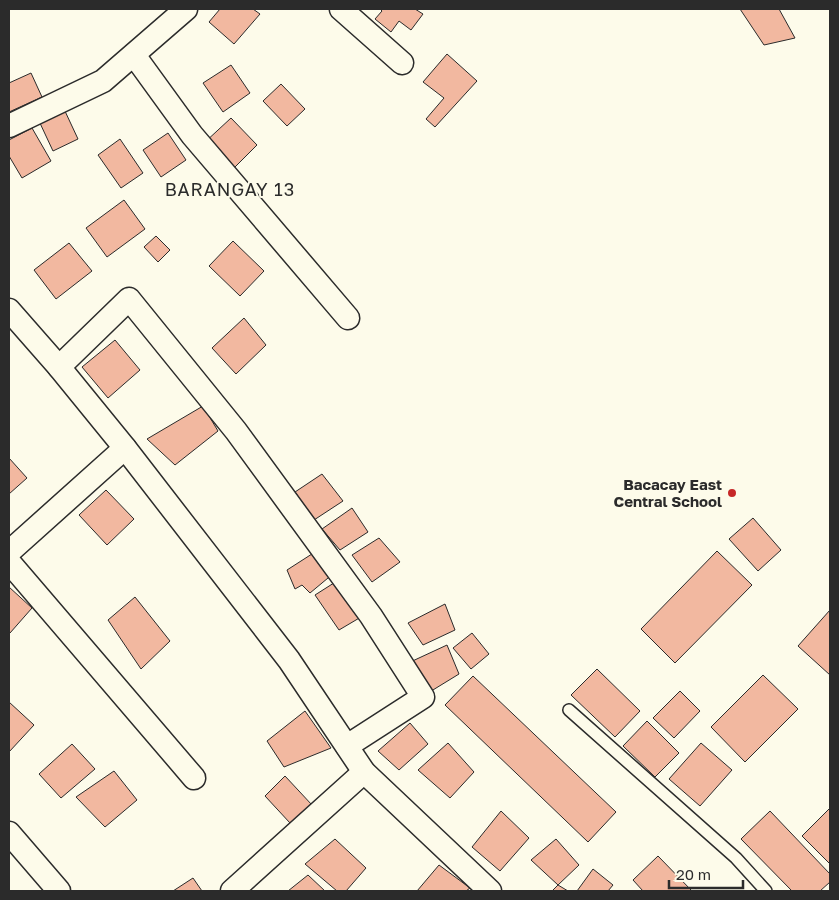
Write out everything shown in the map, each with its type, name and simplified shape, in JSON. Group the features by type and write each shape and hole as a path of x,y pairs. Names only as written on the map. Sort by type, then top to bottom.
{"street":[{"path":"9,126 103,81 186,9"},
{"path":"341,9 402,63"},
{"path":"134,55 192,135 348,318"},
{"path":"59,368 130,299 236,431 371,616 423,697 347,746"},
{"path":"9,310 125,448 289,660 364,772 486,890"},
{"path":"9,552 125,448"},
{"path":"9,562 194,778"},
{"path":"232,891 364,772"},
{"path":"9,833 59,891"}],"lane":[{"path":"569,710 736,858 766,891"}],"building":[{"path":"220,9 253,9 260,14 234,44 209,22"},
{"path":"380,9 415,9 423,14 411,30 399,21 391,32 375,19 382,11"},
{"path":"740,9 779,9 795,38 764,45"},
{"path":"447,54 477,81 435,127 426,119 444,98 423,82"},
{"path":"231,65 250,93 223,112 203,83"},
{"path":"31,73 42,97 9,112 9,83"},
{"path":"281,84 305,109 287,126 263,101"},
{"path":"64,109 78,139 53,151 39,121"},
{"path":"231,118 257,145 231,171 204,143"},
{"path":"32,128 51,161 22,178 9,156 9,140"},
{"path":"168,133 186,160 161,177 143,150"},
{"path":"120,139 143,173 121,188 98,155"},
{"path":"124,200 145,229 107,257 86,228"},
{"path":"156,236 170,250 158,262 144,247"},
{"path":"233,241 264,271 240,296 209,266"},
{"path":"69,243 92,271 56,299 34,270"},
{"path":"244,318 266,345 236,374 212,348"},
{"path":"115,340 140,370 108,398 82,367"},
{"path":"203,406 218,431 175,465 147,439"},
{"path":"9,458 27,478 9,494"},
{"path":"322,474 343,501 314,520 295,492"},
{"path":"106,490 134,519 107,545 79,515"},
{"path":"352,508 368,532 340,550 322,529"},
{"path":"753,518 781,550 758,571 729,539"},
{"path":"379,538 400,562 372,582 352,555"},
{"path":"717,551 752,585 675,663 641,629"},
{"path":"315,552 334,573 310,593 302,585 295,589 287,570"},
{"path":"337,581 361,617 339,630 315,595"},
{"path":"9,587 32,608 10,633 9,632"},
{"path":"135,597 170,641 141,669 108,620"},
{"path":"445,604 455,630 423,645 408,623"},
{"path":"830,610 830,675 798,646"},
{"path":"472,633 489,654 471,669 453,648"},
{"path":"447,645 459,674 428,693 406,664"},
{"path":"597,669 640,711 615,737 571,695"},
{"path":"763,675 798,709 745,762 711,727"},
{"path":"473,676 616,812 588,842 445,705"},
{"path":"680,691 700,711 674,738 653,718"},
{"path":"9,702 34,725 9,752"},
{"path":"305,711 331,748 284,767 267,741"},
{"path":"647,721 679,753 655,777 623,746"},
{"path":"410,723 428,744 399,770 378,751"},
{"path":"448,743 474,772 450,798 418,770"},
{"path":"701,743 732,770 700,806 669,779"},
{"path":"72,744 95,769 61,798 39,774"},
{"path":"114,771 137,800 105,827 76,797"},
{"path":"285,776 312,805 290,823 265,796"},
{"path":"830,808 830,862 829,863 802,836"},
{"path":"501,811 529,838 500,871 472,847"},
{"path":"770,811 830,874 830,882 820,891 792,891 741,839"},
{"path":"335,839 366,868 346,891 337,891 305,864"},
{"path":"556,839 579,865 558,885 531,860"},
{"path":"658,856 692,891 643,891 633,880"},
{"path":"439,865 470,888 466,891 417,891"},
{"path":"593,869 613,885 608,891 577,891"},
{"path":"308,875 325,891 288,891"},
{"path":"193,878 202,891 173,891"},
{"path":"558,885 568,891 552,891"}],"place":[{"name":"Bacacay East Central School","path":"732,493"}],"district":[{"name":"BARANGAY 13","path":"230,189"}]}
